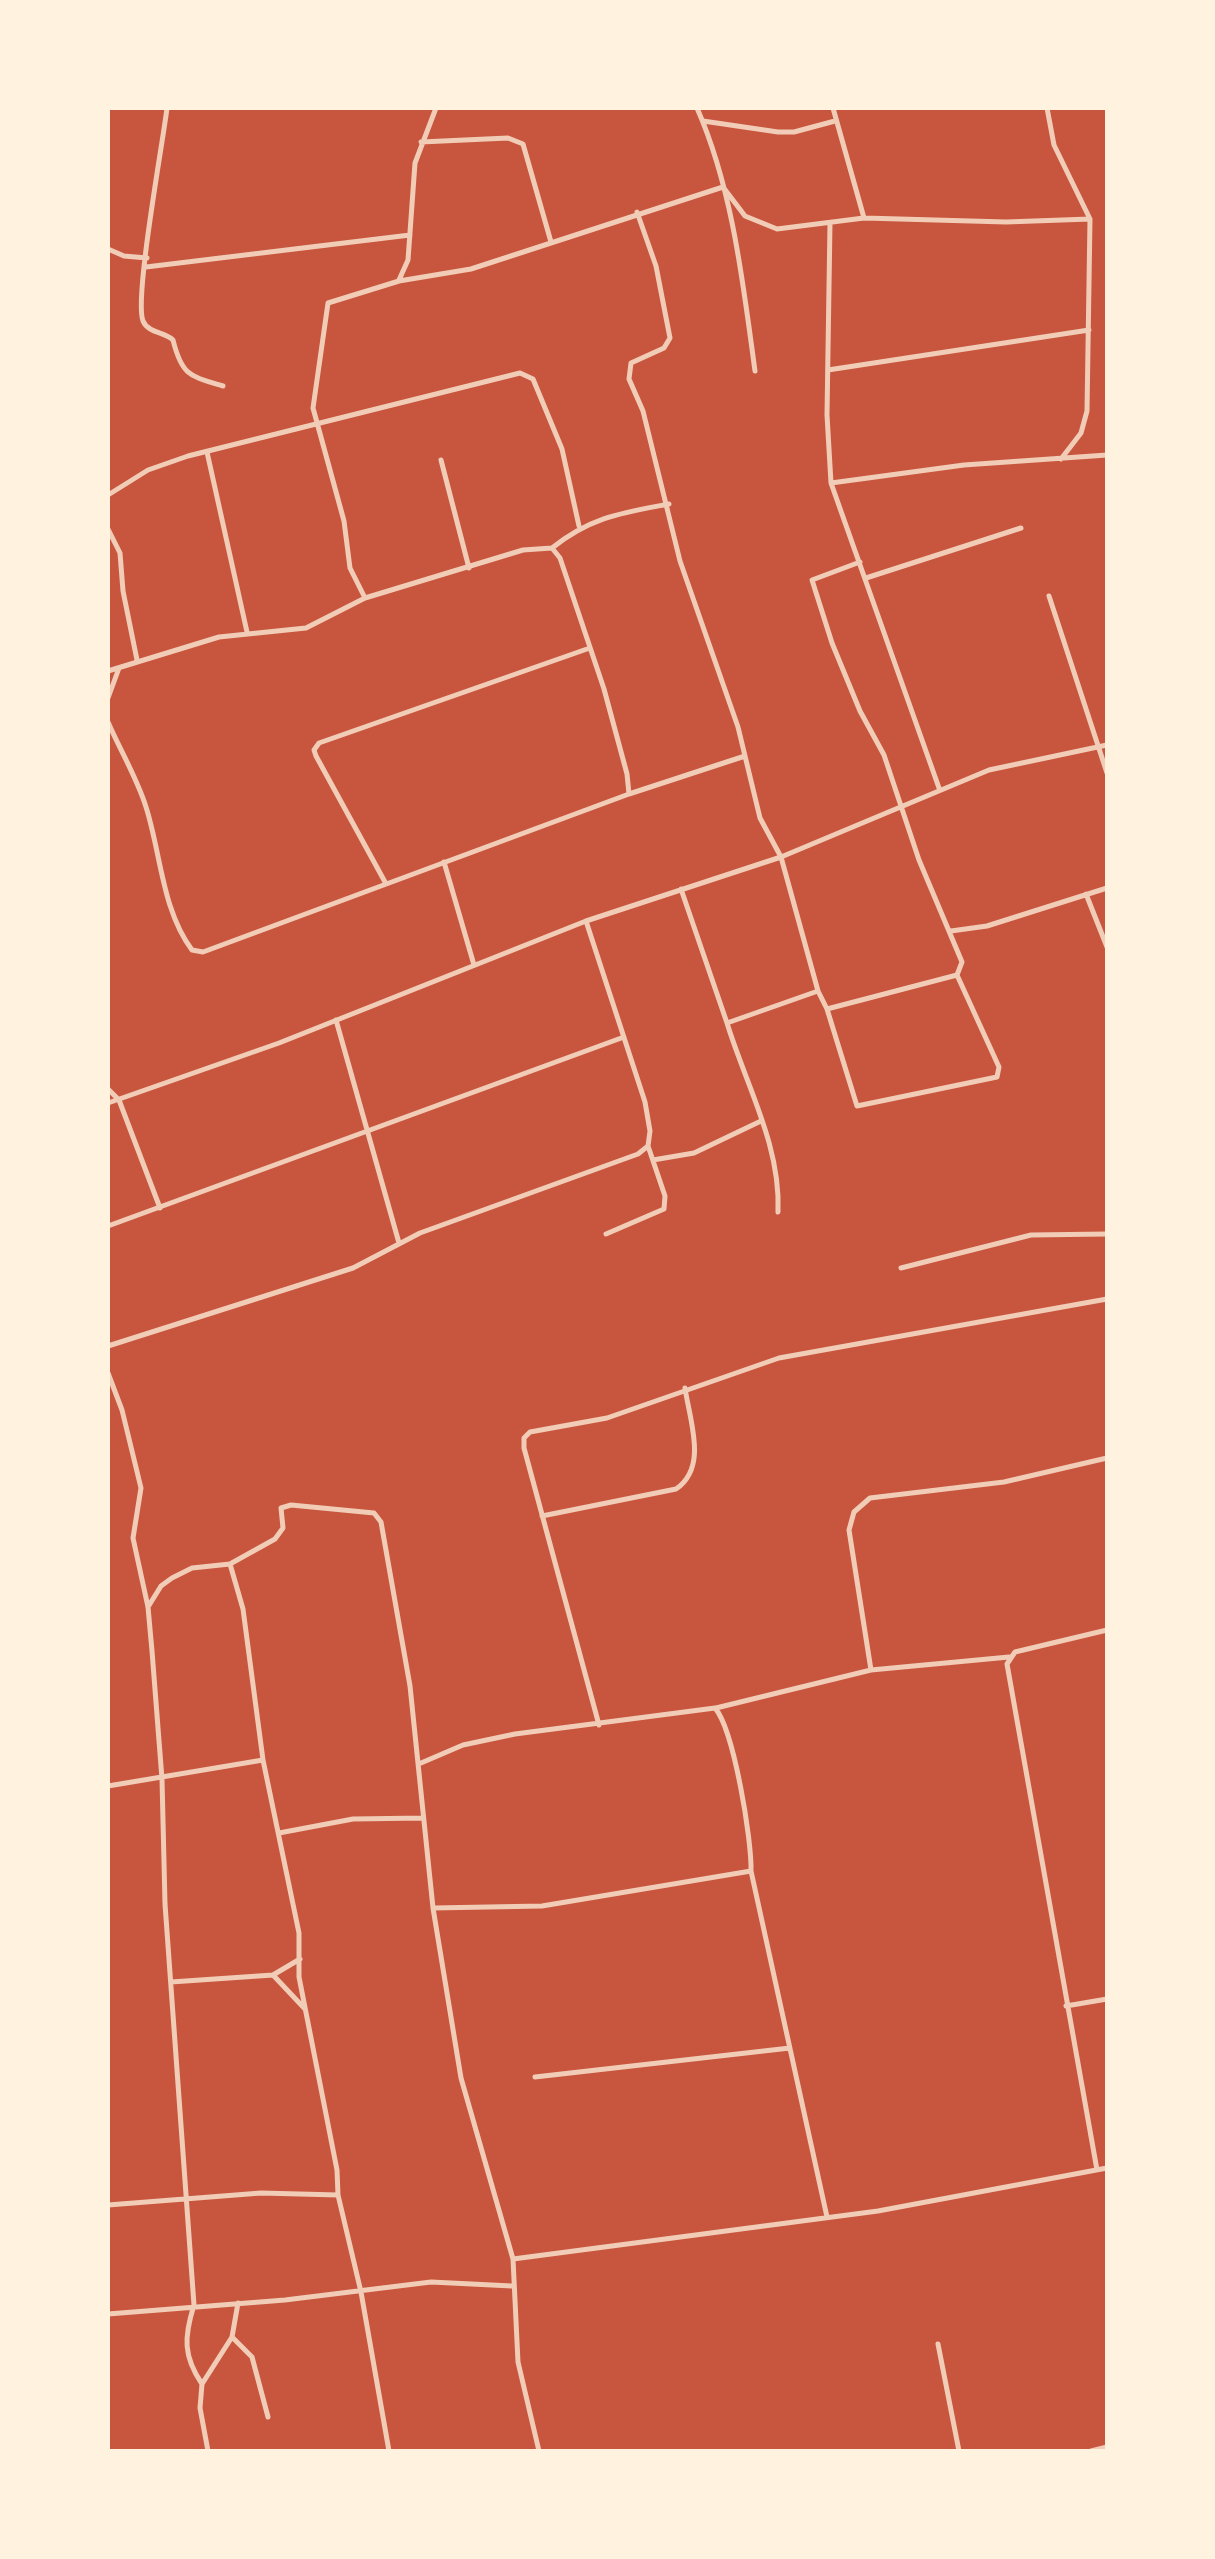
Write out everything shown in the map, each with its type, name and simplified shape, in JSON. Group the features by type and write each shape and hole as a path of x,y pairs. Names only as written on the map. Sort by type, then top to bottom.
{"street":[{"path":"167,108 147,258 143,322 173,340 181,366 188,374 223,386"},
{"path":"399,281 408,260 415,163 436,108"},
{"path":"697,108 723,187 755,371"},
{"path":"833,108 864,218"},
{"path":"1047,108 1054,145 1090,219 1087,411 1081,433 1061,459"},
{"path":"702,120 778,132 794,132 835,121"},
{"path":"421,142 508,138 523,144 551,242"},
{"path":"365,598 350,568 344,521 317,422 314,392 328,303 399,281 471,269 637,212 723,187"},
{"path":"723,187 745,216 758,224 777,229 864,218 1006,222 1090,219"},
{"path":"637,212 656,266 670,338 664,348 631,363 629,379 643,411 669,504 680,561 745,756 760,818 781,857 818,991 827,1009 857,1106 997,1077 999,1067 957,975 962,962 951,931 919,860 903,805 832,643 812,580 815,576 860,562"},
{"path":"830,223 828,370 831,483 939,788"},
{"path":"146,267 410,235"},
{"path":"108,249 124,256 147,258"},
{"path":"828,370 1089,330"},
{"path":"108,495 148,470 207,452 442,391 528,374 533,379 562,449 579,526"},
{"path":"207,452 247,632"},
{"path":"831,483 964,465 1107,455"},
{"path":"441,460 469,568"},
{"path":"108,671 137,660 247,632 306,628 365,598 523,550 552,548 579,526 613,514 669,504"},
{"path":"866,578 1021,528"},
{"path":"108,529 120,553 123,591 137,660"},
{"path":"552,548 560,558 587,649 604,689 627,774 629,794"},
{"path":"1049,596 1107,773"},
{"path":"385,882 316,756 314,750 319,743 587,649"},
{"path":"108,698 119,667"},
{"path":"108,722 147,808 164,887 192,950 203,952 236,942 385,882 629,794 745,756"},
{"path":"108,1103 336,1020 586,921 781,857 939,788 989,770 1107,745"},
{"path":"444,862 474,965"},
{"path":"951,931 987,926 1107,888"},
{"path":"681,889 775,1161 778,1212"},
{"path":"1086,894 1107,947"},
{"path":"586,921 645,1102 650,1131 648,1146 665,1196 664,1209 606,1234"},
{"path":"827,1009 957,975"},
{"path":"727,1023 818,991"},
{"path":"336,1020 399,1243"},
{"path":"108,1226 624,1037"},
{"path":"108,1089 119,1100 160,1208"},
{"path":"653,1160 694,1153 761,1121"},
{"path":"108,1346 353,1268 399,1243 509,1199 638,1154 648,1146"},
{"path":"901,1268 1031,1235 1107,1234"},
{"path":"599,1725 524,1448 524,1438 530,1432 607,1418 685,1388 779,1358 1107,1299"},
{"path":"108,1373 140,1473 141,1488 133,1538 148,1607 162,1779 164,1877 194,2305 185,2347 190,2367 202,2384"},
{"path":"542,1516 676,1489 689,1479 695,1468 694,1445 685,1388"},
{"path":"871,1670 849,1530 854,1512 870,1498 1004,1482 1107,1458"},
{"path":"148,1607 161,1586 172,1578 192,1568 230,1564 281,1534 281,1508 291,1505 374,1513 381,1522 421,1763 423,1818 433,1908 461,2078 513,2259 518,2362 539,2451"},
{"path":"230,1564 243,1609 263,1760 299,1933 299,1977 337,2170 338,2195 361,2292 389,2451"},
{"path":"421,1763 463,1745 515,1734 715,1708 871,1670 1009,1657 1015,1652 1107,1630"},
{"path":"1009,1657 1008,1675 1097,2170"},
{"path":"715,1708 727,1728 751,1849 751,1871 827,2217"},
{"path":"108,1786 263,1760"},
{"path":"279,1833 353,1819 423,1818"},
{"path":"433,1908 542,1906 751,1871"},
{"path":"171,1982 273,1975 300,1958"},
{"path":"273,1975 305,2009"},
{"path":"1066,2006 1107,1999"},
{"path":"535,2077 790,2048"},
{"path":"513,2259 827,2217 1107,2168"},
{"path":"108,2205 291,2192 338,2195"},
{"path":"108,2314 361,2292 431,2282 512,2286"},
{"path":"208,2451 200,2408 202,2384 232,2337 238,2303"},
{"path":"232,2337 252,2357 268,2417"},
{"path":"938,2344 959,2451"},
{"path":"1091,2451 1107,2447"}]}
